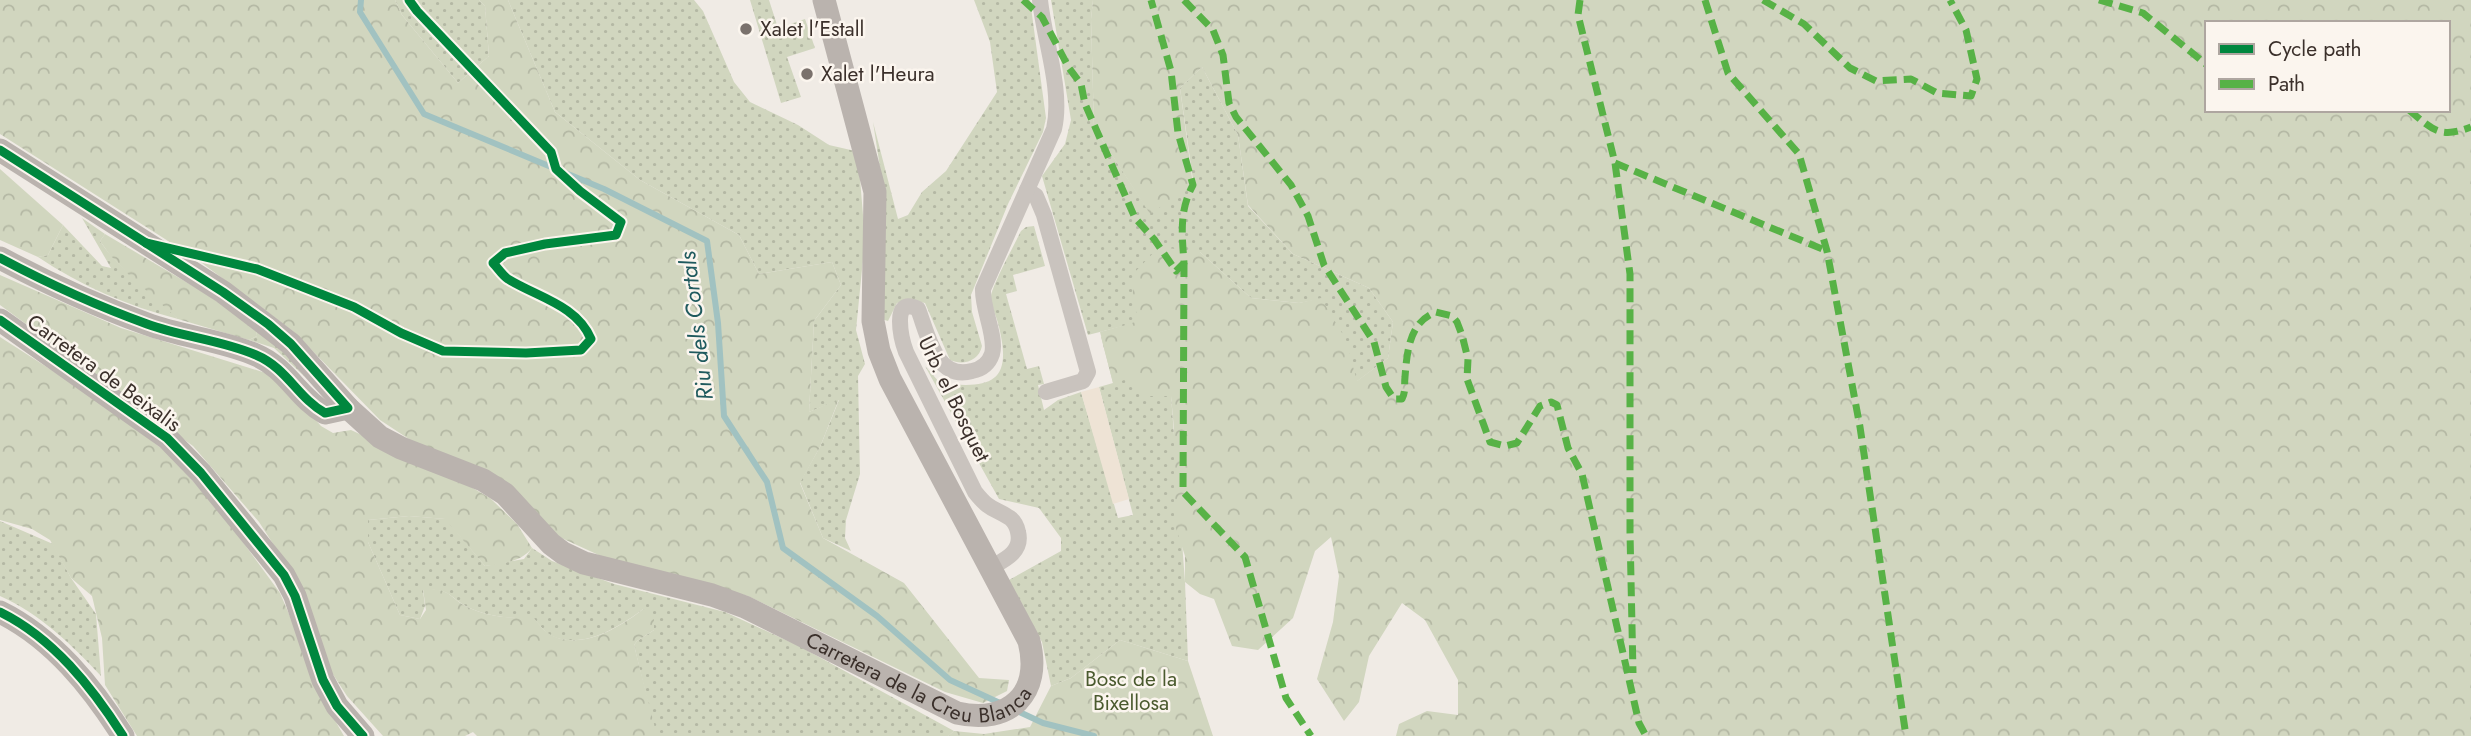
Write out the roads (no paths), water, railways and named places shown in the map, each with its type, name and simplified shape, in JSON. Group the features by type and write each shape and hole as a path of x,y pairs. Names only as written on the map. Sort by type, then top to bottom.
{"main road":[{"name":"Carretera de la Creu Blanca","path":"0,150 223,292 268,324 291,344 348,408 372,430 390,442 483,480 505,494 551,544 573,559 712,595 745,607 957,713 974,717 992,716 1016,702 1026,691 1033,658 1029,641 890,379 879,351 872,312 875,192 824,0"},
{"name":"Carretera de Beixalis","path":"0,258 53,284 149,324 256,355 282,370 315,407 325,413 348,408"},
{"name":"Carretera de Beixalis","path":"0,320 167,438 201,473 284,575 296,596 323,680 337,706 360,733"},
{"path":"0,612 43,639 78,674 123,736"}],"street":[{"name":"Urb. el Bosquet","path":"990,568 1009,558 1016,549 1018,531 1009,517 992,510 975,492 906,352 899,324 901,314 906,308 913,306 918,309 942,365 951,371 972,372 988,363 992,342 982,301 983,289 1057,117 1041,0"},
{"path":"1027,190 1037,196 1044,215 1088,373 1083,381 1046,392"}],"waterway":[{"name":"Riu dels Cortals","path":"361,0 360,12 424,114 604,189 707,241 718,323 724,416 767,482 783,548 877,616 950,680 1000,703"},
{"name":"Riu dels Cortals","path":"1013,709 1043,723 1094,736"}],"place":[{"name":"Xalet l'Estall","path":"746,29"},
{"name":"Xalet l'Heura","path":"807,74"}],"park label":[{"name":"Bosc de la Bixellosa","path":"1131,691"}]}
